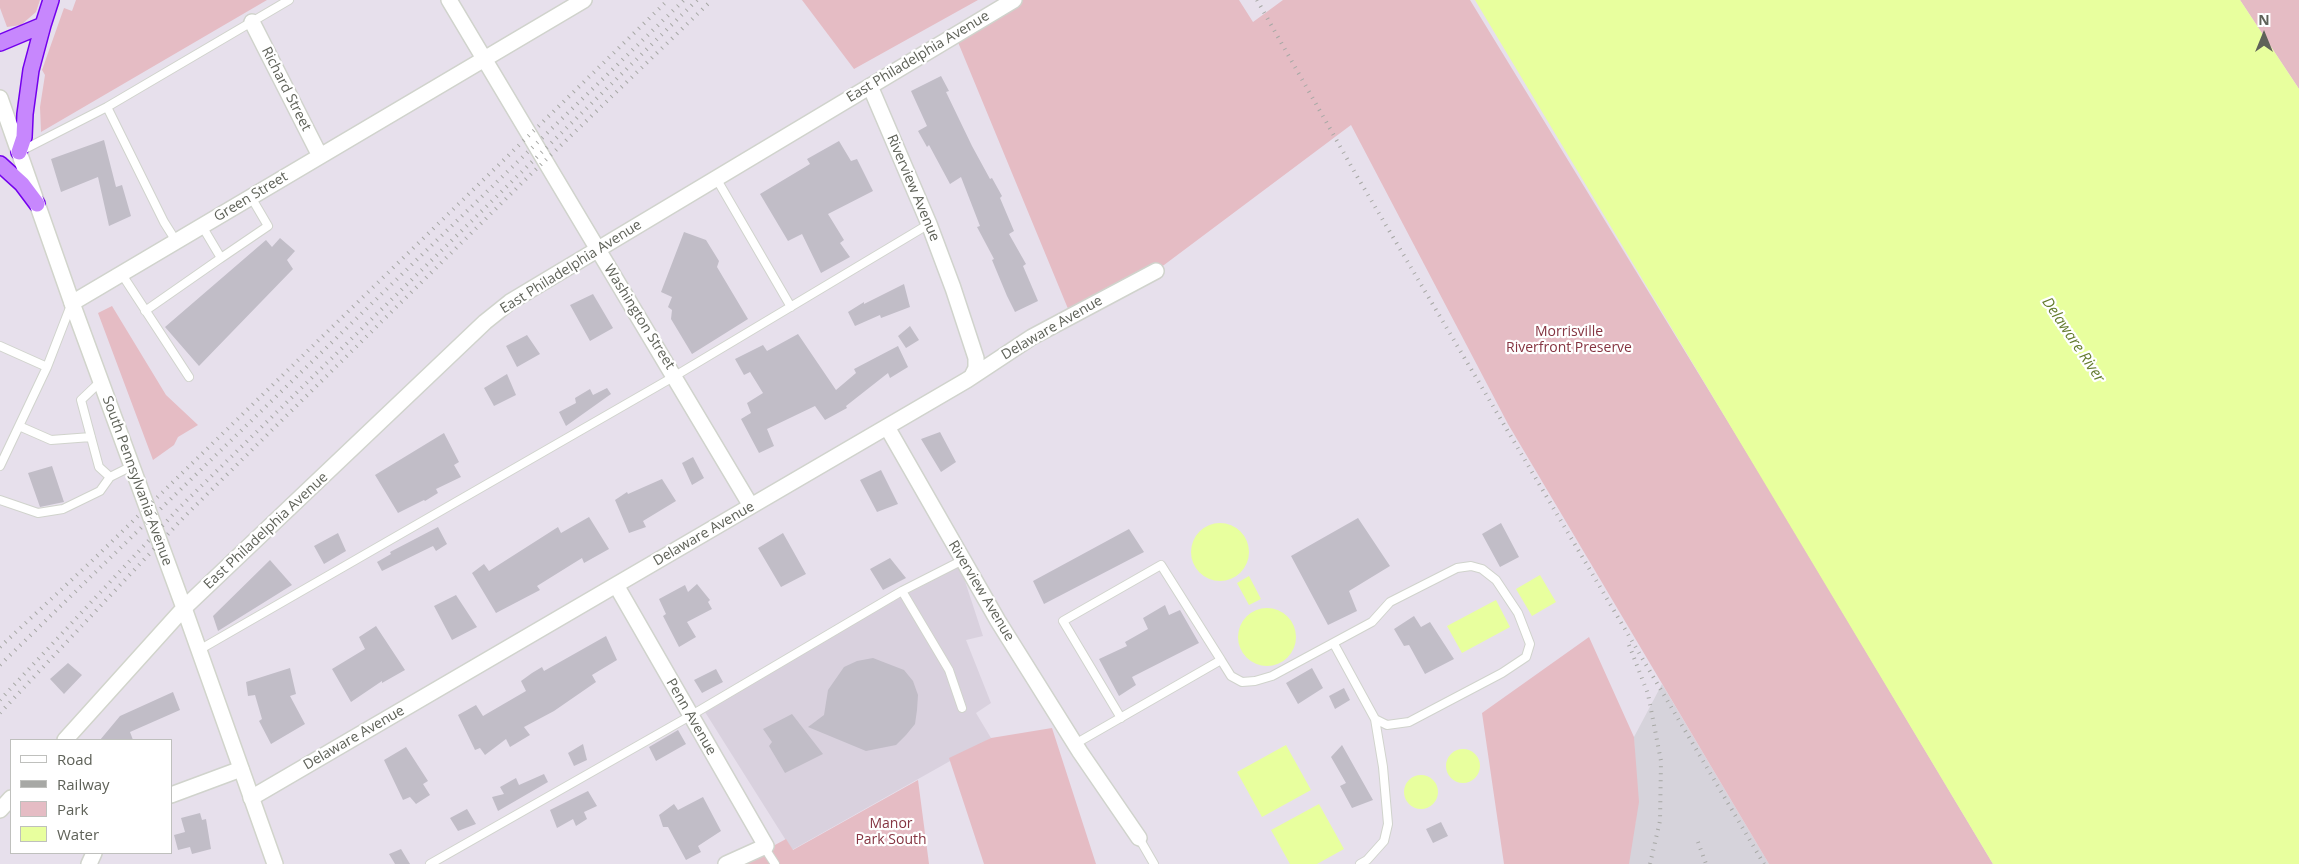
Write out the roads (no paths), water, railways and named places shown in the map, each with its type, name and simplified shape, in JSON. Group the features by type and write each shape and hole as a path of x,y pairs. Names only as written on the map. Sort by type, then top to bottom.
{"highway":[{"path":"19,152 24,137 31,70 51,0"},
{"path":"0,43 43,25"},
{"path":"0,164 22,184 37,204"}],"street":[{"name":"Washington Street","path":"449,0 751,506"},
{"name":"Green Street","path":"72,303 584,0"},
{"name":"East Philadelphia Avenue","path":"66,739 184,608 485,322 510,302 1014,0"},
{"name":"Richard Street","path":"252,22 320,156"},
{"name":"Riverview Avenue","path":"870,86 929,224 976,358 976,368 972,376"},
{"name":"South Pennsylvania Avenue","path":"0,98 72,303 184,608 275,864"},
{"name":"Delaware Avenue","path":"251,798 887,427 1040,333 1156,271"},
{"name":"Riverview Avenue","path":"887,427 963,560 1078,748 1139,838"},
{"name":"Penn Avenue","path":"616,585 766,846 764,847"},
{"path":"172,795 241,769"},
{"path":"0,810 10,799"},
{"path":"726,864 764,847"}],"lane":[{"path":"19,152 107,107 289,0"},
{"path":"107,107 164,222 176,241"},
{"path":"716,178 791,307"},
{"path":"145,311 268,226 251,197"},
{"path":"199,650 675,376 929,224"},
{"path":"202,226 221,258"},
{"path":"121,274 189,377"},
{"path":"0,466 47,367 72,303"},
{"path":"0,346 47,367"},
{"path":"101,382 81,400 99,467 110,476"},
{"path":"19,426 51,440 91,437"},
{"path":"0,500 38,514 63,510 100,491 110,476 132,466"},
{"path":"430,864 690,716 902,591 963,560"},
{"path":"1121,718 1063,621 1161,565 1231,676 1242,682 1255,681 1272,676 1334,644 1372,622 1390,602 1457,568 1470,566 1482,569 1496,580 1518,613 1530,644 1526,657 1502,673 1409,722 1387,724 1375,718"},
{"path":"902,591 949,670 962,708"},
{"path":"1334,644 1375,718 1383,767 1388,824 1384,841 1367,860 1360,864"},
{"path":"1078,748 1121,718 1221,660"},
{"path":"1139,838 1154,864"},
{"path":"764,847 775,864"}],"water":[{"name":"Delaware River","path":"1475,0 2240,0 2299,89 2299,864 1993,864"},
{"path":"1220,523 1231,525 1244,536 1249,552 1247,563 1236,576 1220,581 1209,579 1196,568 1191,552 1193,541 1204,528"},
{"path":"1540,575 1556,602 1532,616 1516,589"},
{"path":"1249,576 1261,599 1249,605 1237,583"},
{"path":"1496,600 1510,627 1462,653 1447,626"},
{"path":"1267,608 1278,610 1291,621 1296,637 1294,648 1283,661 1267,666 1256,664 1243,653 1238,637 1240,626 1251,613"},
{"path":"1286,745 1311,790 1262,817 1237,772"},
{"path":"1463,749 1475,754 1480,766 1475,778 1463,783 1451,778 1446,766 1451,754"},
{"path":"1421,775 1433,780 1438,792 1433,804 1421,809 1409,804 1404,792 1409,780"},
{"path":"1319,804 1344,849 1317,864 1290,864 1271,830"}],"railway":[{"path":"0,647 97,556 668,0"},
{"path":"0,665 684,0"},
{"path":"0,700 179,508 697,0"},
{"path":"0,713 184,517 528,177 712,0"},
{"path":"1257,0 1358,178 1764,864"},
{"path":"1629,645 1648,694 1661,761 1660,821 1650,864"},
{"path":"1698,842 1706,864"}],"park label":[{"name":"Morrisville Riverfront Preserve","path":"1569,340"},
{"name":"Manor Park South","path":"891,832"}]}
